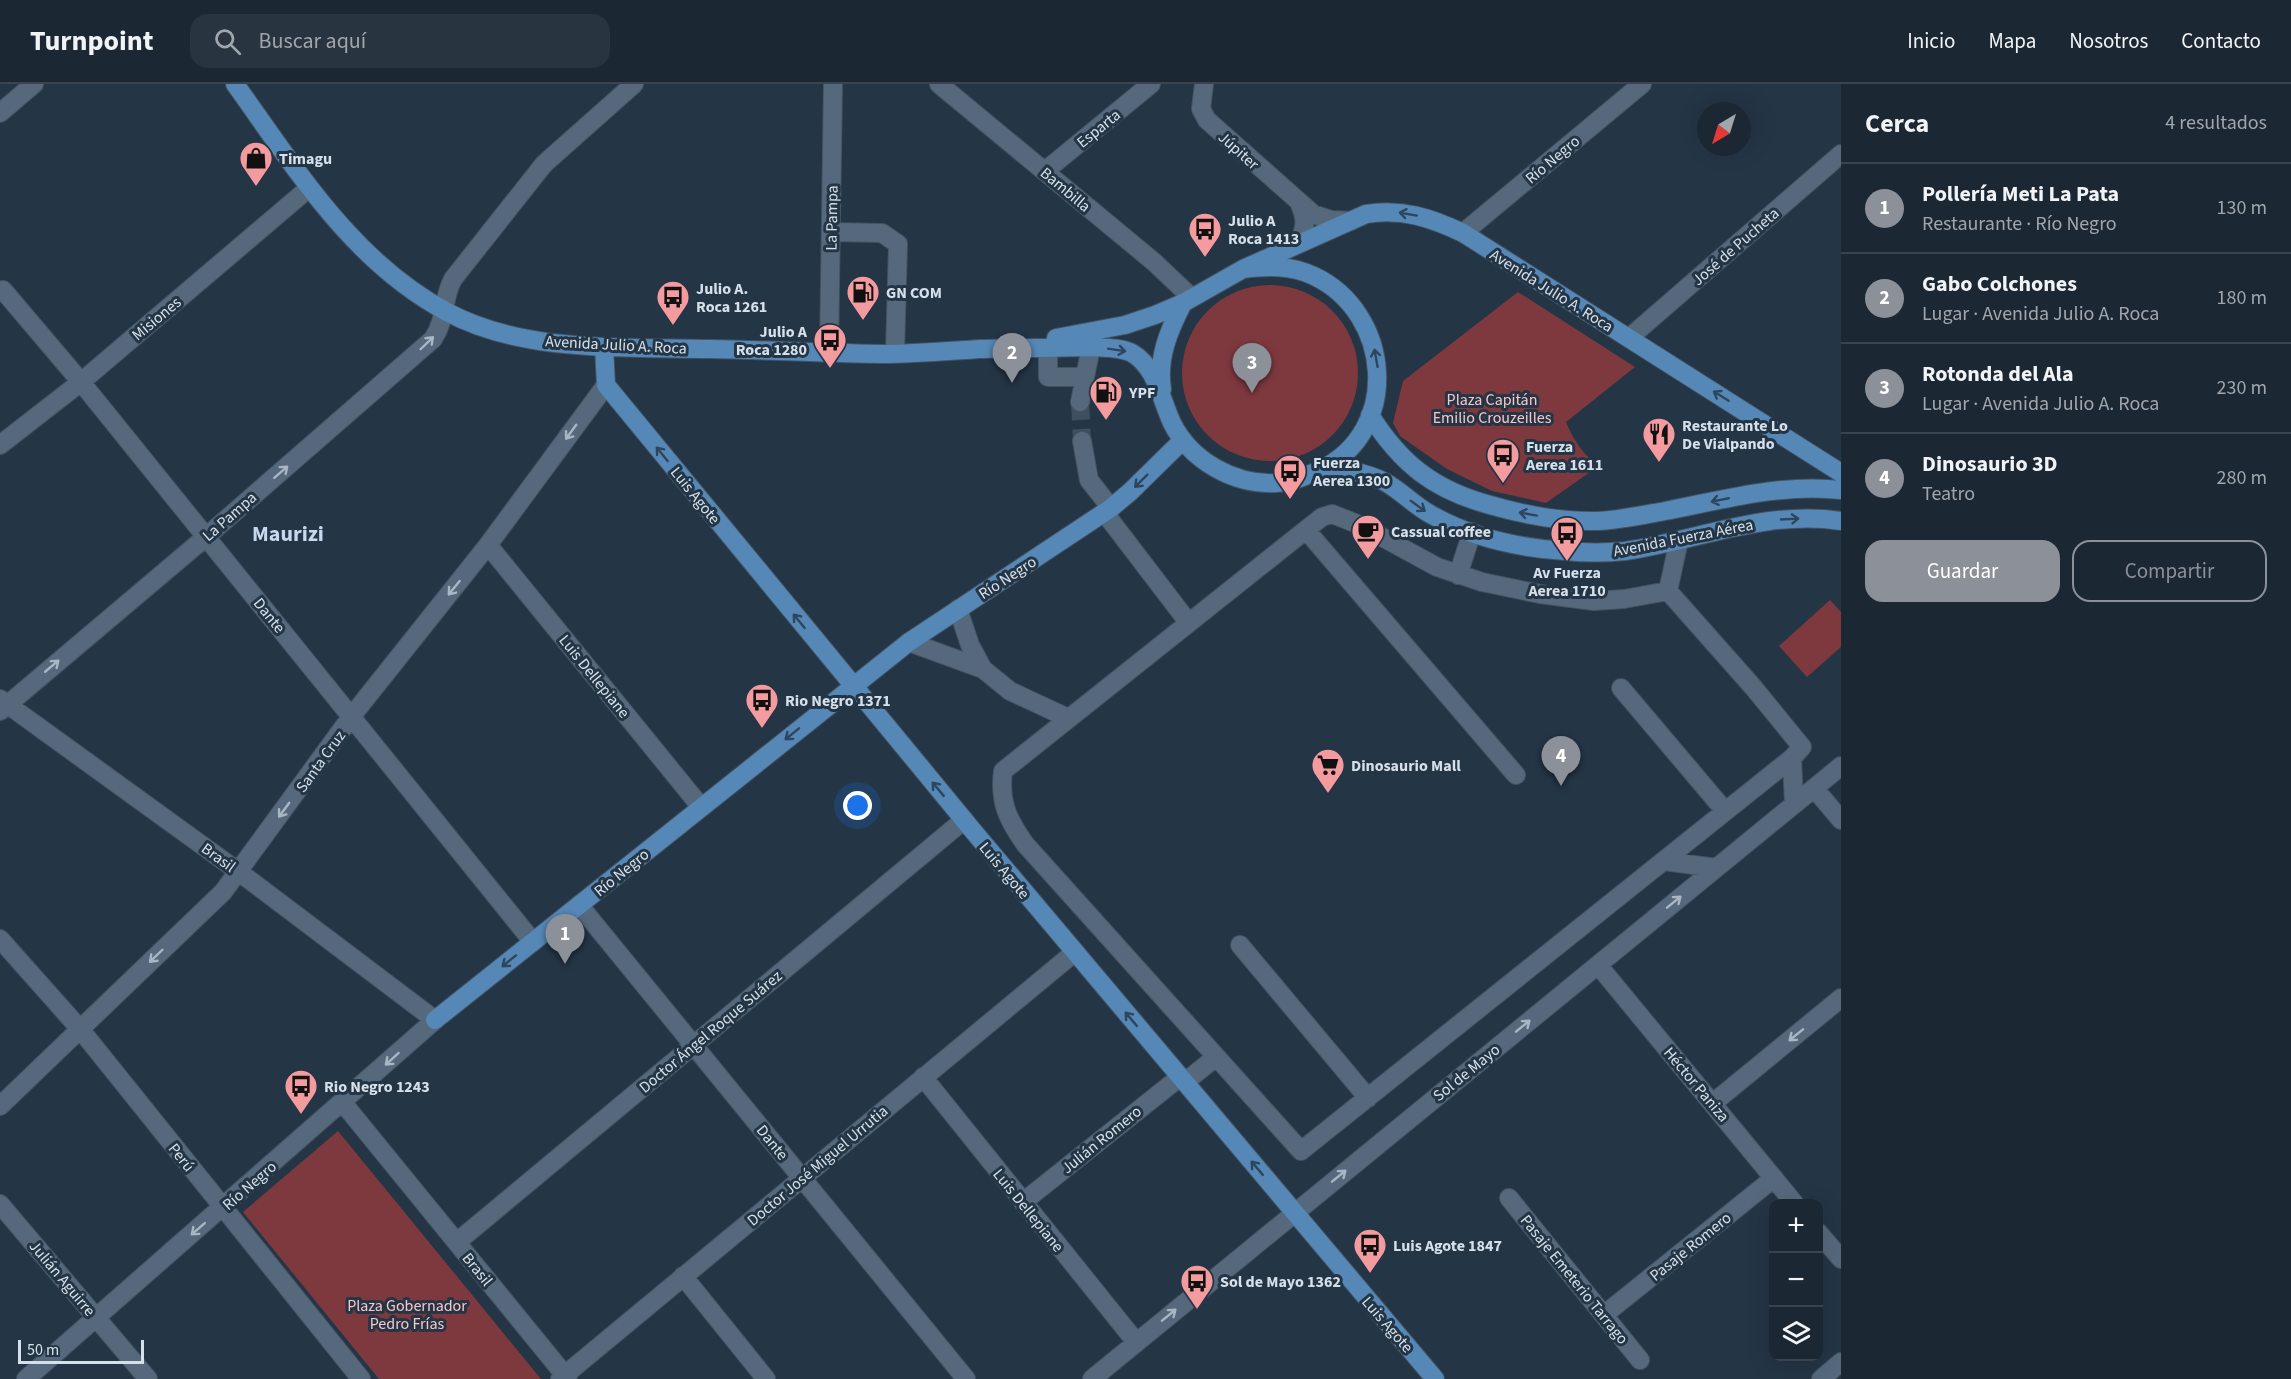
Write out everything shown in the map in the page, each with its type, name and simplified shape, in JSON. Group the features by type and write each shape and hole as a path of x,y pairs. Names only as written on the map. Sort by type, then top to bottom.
{"main road":[{"name":"Avenida Julio A. Roca","path":"235,84 335,221 377,264 445,311 469,323 501,333 551,342 604,347 895,353 1091,346 1122,349 1138,358 1150,372 1172,424 1183,441 1202,460 1225,474 1250,482 1303,478 1328,466 1353,444 1370,416 1376,393 1377,369 1374,345 1365,323 1334,287 1313,275 1290,268 1266,266 1243,269"},
{"name":"Avenida Julio A. Roca","path":"995,349 1125,325 1187,300 1243,269 1366,214 1385,211 1401,212 1440,222 1463,233 1841,473"},
{"name":"Avenida Julio A. Roca","path":"1165,405 1160,377 1163,348 1187,300"},
{"path":"604,347 606,385"},
{"name":"Luis Agote","path":"606,385 964,820 1435,1379"},
{"name":"Avenida Fuerza Aérea","path":"1370,416 1396,452 1415,470 1437,485 1454,494 1521,513 1558,519 1598,521 1630,518 1773,491 1841,490"},
{"name":"Río Negro","path":"435,1020 909,642 1108,510 1183,441"},
{"name":"Avenida Fuerza Aérea","path":"1328,466 1368,475 1383,481 1430,514 1472,532 1509,543 1568,552 1622,551 1761,522 1812,519 1841,521"}],"street":[{"path":"0,113 34,84"},
{"path":"445,311 447,289 453,279 544,164 633,84"},
{"name":"La Pampa","path":"829,352 832,84"},
{"name":"Bambilla","path":"939,84 1154,262 1187,300"},
{"name":"Esparta","path":"1045,171 1151,84"},
{"name":"Júpiter","path":"1204,84 1201,109 1207,120 1300,205 1323,218 1350,221"},
{"name":"Río Negro","path":"1463,233 1642,84"},
{"name":"José de Pucheta","path":"1629,338 1841,154"},
{"name":"Misiones","path":"0,445 81,381 309,188"},
{"path":"1299,243 1306,217 1300,205"},
{"path":"831,232 882,233 898,244 895,353"},
{"name":"Dante","path":"3,290 81,381 207,536 533,942"},
{"name":"La Pampa","path":"3,704 207,536 433,339 440,329 445,311"},
{"path":"1080,402 1091,346"},
{"path":"1048,348 1048,377 1085,377"},
{"name":"Santa Cruz","path":"0,1106 223,892 351,717 488,545 606,385"},
{"path":"1082,441 1089,480 1188,622"},
{"path":"1332,514 1342,516 1437,567 1458,575 1540,594 1594,602 1668,591 1753,687 1802,747 1792,758 1301,1151 1025,844 1010,824 1000,789 1003,771 1322,517 1332,514"},
{"path":"1306,530 1516,775"},
{"path":"1458,575 1472,532"},
{"path":"1668,591 1679,540"},
{"name":"Luis Dellepiane","path":"488,545 701,807"},
{"path":"958,609 970,645 983,669"},
{"path":"909,642 983,669 1010,691 1068,718"},
{"path":"1621,688 1725,812"},
{"name":"Brasil","path":"3,704 239,872 435,1020"},
{"path":"1792,758 1794,804"},
{"name":"Sol de Mayo","path":"1092,1379 1841,766"},
{"path":"1814,788 1841,820"},
{"name":"Doctor Ángel Roque Suárez","path":"457,1242 964,820"},
{"path":"1664,861 1716,868"},
{"name":"Dante","path":"579,904 966,1379"},
{"name":"Perú","path":"0,939 81,1029 361,1379"},
{"path":"1240,945 1368,1098"},
{"name":"Doctor José Miguel Urrutia","path":"564,1378 801,1177 1075,952"},
{"name":"Héctor Paniza","path":"1598,965 1792,1199"},
{"path":"1713,1103 1841,998"},
{"name":"Río Negro","path":"26,1379 435,1020"},
{"name":"Julián Romero","path":"1023,1202 1182,1080 1216,1057"},
{"name":"Luis Dellepiane","path":"923,1077 1136,1342"},
{"name":"Brasil","path":"343,1102 564,1378"},
{"name":"Pasaje Romero","path":"1605,1314 1774,1178"},
{"name":"Pasaje Emeterio Tarrago","path":"1509,1198 1640,1360"},
{"name":"Julián Aguirre","path":"0,1204 148,1379"},
{"path":"1823,1236 1838,1249"},
{"path":"683,1276 766,1379"},
{"path":"1821,1379 1841,1362"}],"green space":[{"path":"1270,285 1304,292 1319,300 1332,311 1343,324 1351,339 1358,373 1351,407 1343,422 1332,435 1319,446 1304,454 1270,461 1236,454 1221,446 1208,435 1197,422 1189,407 1182,373 1189,339 1197,324 1208,311 1221,300 1236,292"},
{"name":"Plaza Capitán Emilio Crouzeilles","path":"1518,292 1635,367 1566,422 1584,453 1600,465 1546,503 1492,491 1447,469 1400,436 1393,423 1403,381"},
{"path":"1830,600 1841,612 1841,647 1807,677 1779,646"},
{"name":"Plaza Gobernador Pedro Frías","path":"338,1131 541,1379 379,1379 243,1212"}],"tunnel":[{"path":"1080,402 1082,441"}],"place":[{"name":"Timagu","path":"256,187"},
{"name":"Julio A Roca 1413","path":"1205,258"},
{"name":"GN COM","path":"863,321"},
{"name":"Julio A. Roca 1261","path":"673,326"},
{"name":"Julio A Roca 1280","path":"830,369"},
{"name":"Gabo Colchones","path":"1012,383"},
{"name":"Rotonda del Ala","path":"1252,393"},
{"name":"YPF","path":"1106,421"},
{"name":"Restaurante Lo De Vialpando","path":"1659,463"},
{"name":"Fuerza Aerea 1611","path":"1503,484"},
{"name":"Fuerza Aerea 1300","path":"1290,500"},
{"name":"Cassual coffee","path":"1368,560"},
{"name":"Av Fuerza Aerea 1710","path":"1567,562"},
{"name":"Rio Negro 1371","path":"762,729"},
{"name":"Dinosaurio 3D","path":"1561,786"},
{"name":"Dinosaurio Mall","path":"1328,794"},
{"name":"Pollería Meti La Pata","path":"565,964"},
{"name":"Rio Negro 1243","path":"301,1115"},
{"name":"Luis Agote 1847","path":"1370,1274"},
{"name":"Sol de Mayo 1362","path":"1197,1310"}],"district":[{"name":"Maurizi","path":"288,533"}]}
